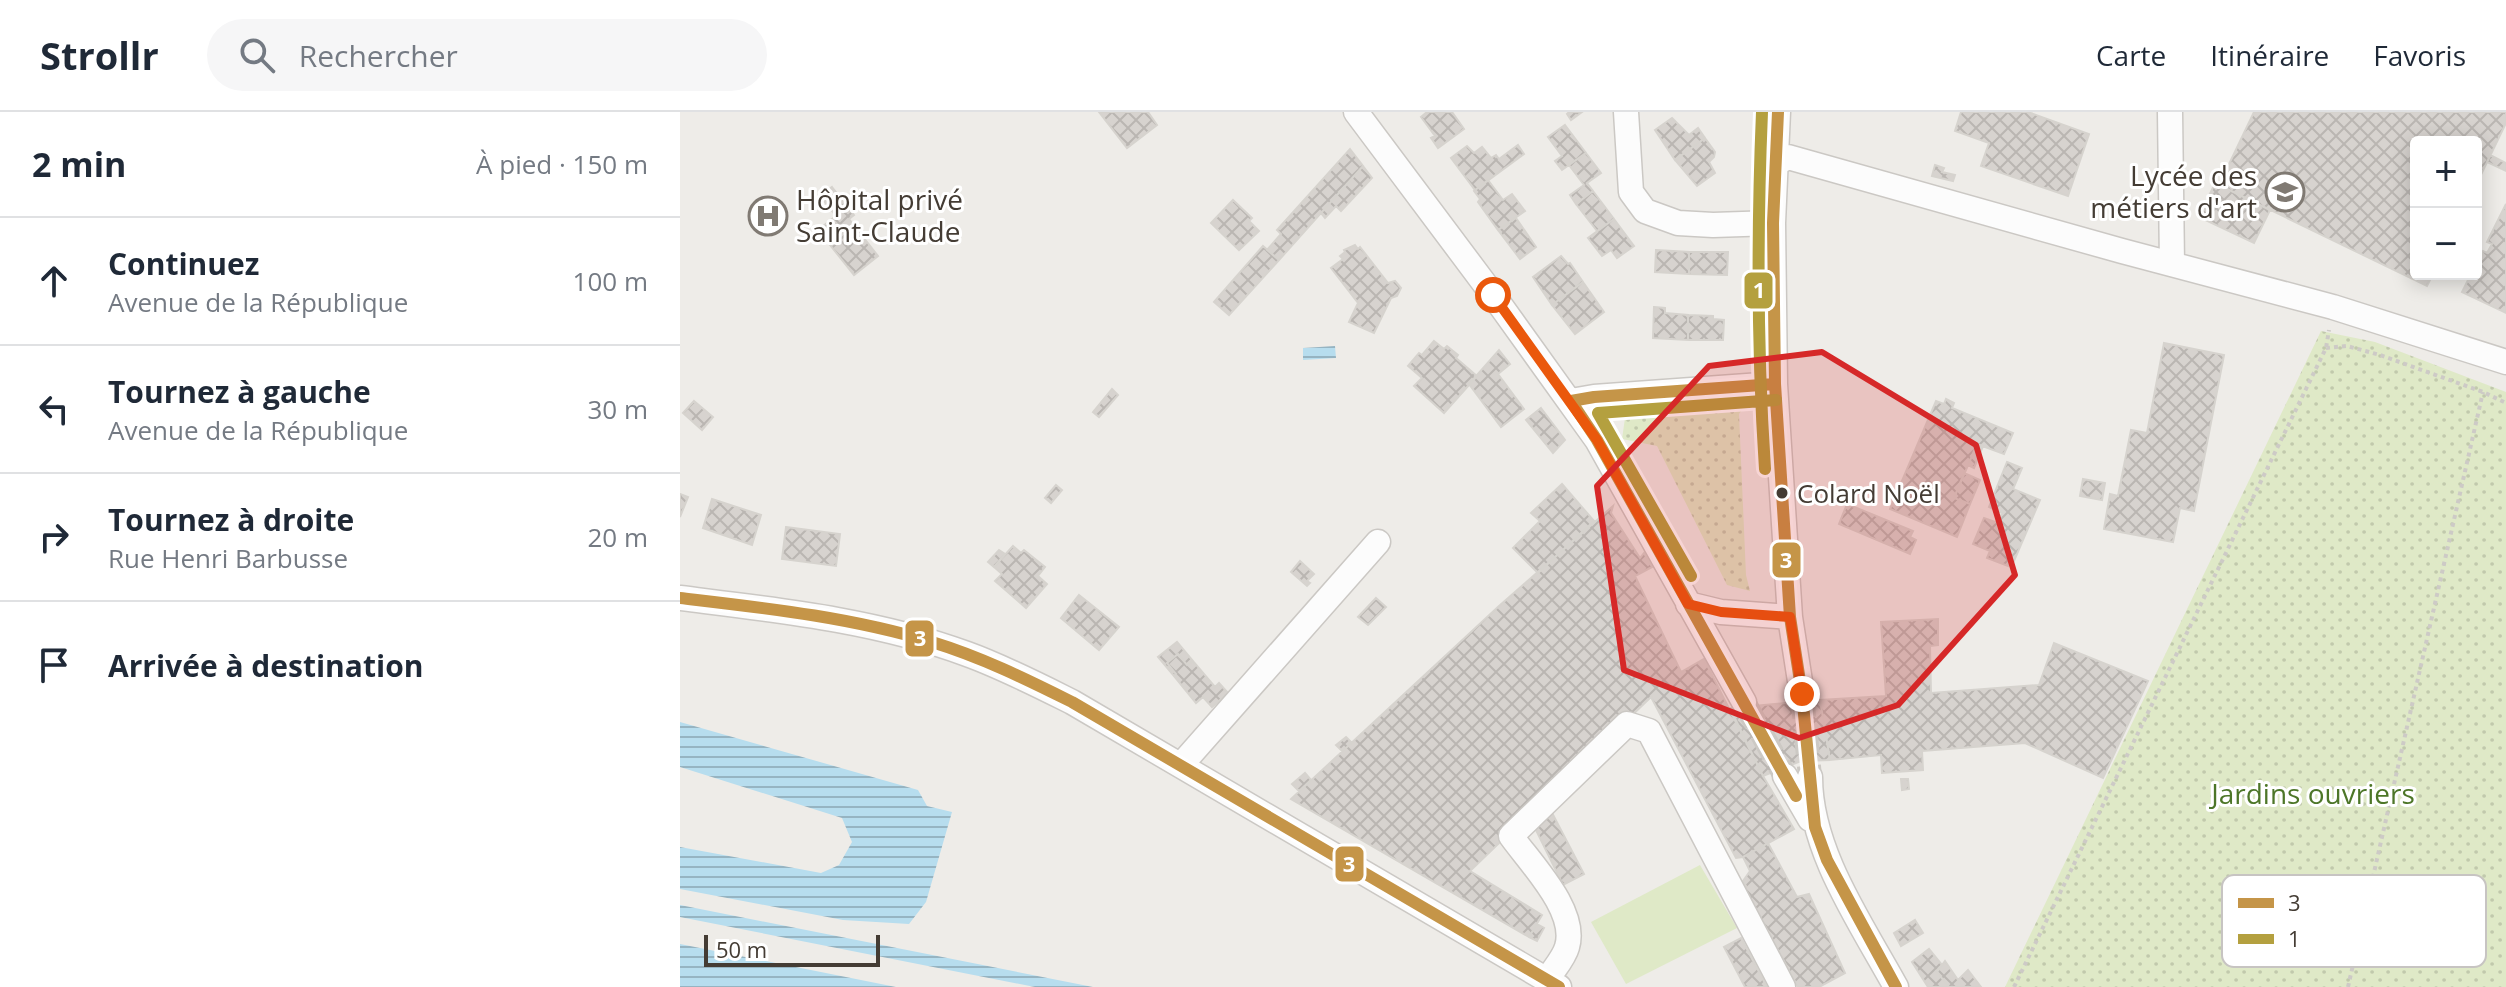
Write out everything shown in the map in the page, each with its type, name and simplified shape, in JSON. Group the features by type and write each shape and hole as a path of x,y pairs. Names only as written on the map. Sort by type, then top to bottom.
{"street":[{"path":"1356,112 1597,440 1744,702"},
{"path":"1626,112 1631,192 1645,211 1678,223 1773,223"},
{"path":"1778,112 1773,223 1775,384 1790,617 1802,694"},
{"path":"2170,112 2172,264"},
{"path":"1777,163 1788,157 2333,307 2506,362"},
{"path":"1571,401 1775,384"},
{"path":"1181,765 1378,542"},
{"path":"680,598 862,624 967,654 1021,676 1181,765 1553,984 1567,948 1568,924 1562,906 1511,836 1627,724 1649,731 1783,987"},
{"path":"1688,604 1721,612 1790,617"},
{"path":"1785,776 1815,827 1827,860 1896,987"},
{"path":"1810,777 1815,827"}],"path":[{"path":"2014,987 2326,348 2333,307"},
{"path":"2326,348 2347,346 2380,355 2506,403"},
{"path":"2373,875 2483,392"},
{"path":"2348,987 2353,967"}],"highlighted area":[{"path":"1822,352 1976,445 2015,575 1898,705 1799,738 1624,670 1597,486 1709,366"}],"green space":[{"name":"Jardins ouvriers","path":"2321,331 2375,342 2506,392 2506,987 2005,987"},
{"path":"1746,405 1739,414 1746,575 1750,591 1727,585 1657,446 1622,439 1625,418"},
{"path":"1700,865 1737,928 1626,984 1591,922"}],"water":[{"path":"1335,346 1336,358 1303,360 1303,348"},
{"path":"680,722 918,790 927,806 952,812 926,902 909,924 843,920 680,889 680,847 821,873 839,865 852,842 842,818 680,767"},
{"path":"680,905 1093,987 1035,987 680,917"},
{"path":"680,944 896,987 680,987"}],"building":[{"path":"1099,112 1148,112 1157,125 1127,148"},
{"path":"1427,112 1452,112 1464,129 1438,148 1431,138 1435,136 1421,117"},
{"path":"1582,112 1571,120 1567,114"},
{"path":"1961,112 2028,112 2089,134 2068,196 1981,166 1989,143 1955,131"},
{"path":"2254,112 2506,112 2506,123 2482,173 2482,136 2410,136 2410,278 2219,185"},
{"path":"1672,118 1689,135 1698,128 1705,138 1675,160 1655,130"},
{"path":"1565,125 1586,153 1562,170 1555,161 1562,156 1548,137"},
{"path":"1705,138 1715,152 1709,162 1715,173 1697,186 1675,160"},
{"path":"1518,145 1524,154 1475,190 1451,158 1467,146 1474,153 1482,147 1491,158 1496,155 1499,159"},
{"path":"1350,149 1363,166 1279,260 1267,250 1281,234 1277,230"},
{"path":"1586,153 1601,173 1587,183 1593,191 1576,204 1570,195 1584,185 1569,165"},
{"path":"2490,155 2506,163 2506,171 2487,162"},
{"path":"1935,165 1944,168 1942,172 1955,175 1953,181 1932,176"},
{"path":"1363,166 1372,178 1341,211 1336,206 1325,218 1321,213"},
{"path":"1488,180 1503,200 1512,194 1525,211 1498,230 1474,191"},
{"path":"2215,183 2270,210 2254,243 2199,217"},
{"path":"832,187 854,215 849,219 878,256 854,275 818,230 836,216 820,196"},
{"path":"1593,191 1614,219 1597,231 1576,204"},
{"path":"1233,200 1252,218 1249,221 1259,231 1239,250 1211,223"},
{"path":"2506,204 2506,313 2462,292 2468,280 2482,280 2482,253 2487,253 2492,244 2487,242"},
{"path":"1516,218 1536,247 1520,259 1498,230"},
{"path":"1614,219 1634,246 1617,258 1611,250 1602,256 1588,238"},
{"path":"1355,245 1358,249 1360,247 1388,283 1395,281 1401,288 1397,296 1391,298 1374,333 1349,322 1358,303 1331,268 1343,259 1340,256 1344,250"},
{"path":"1263,246 1279,260 1229,315 1214,302"},
{"path":"1656,250 1689,252 1689,274 1655,272"},
{"path":"1689,252 1728,252 1727,275 1689,274"},
{"path":"1561,256 1583,282 1552,305 1533,277"},
{"path":"2415,280 2430,280 2427,286"},
{"path":"1583,282 1604,312 1575,334 1552,305"},
{"path":"1654,307 1665,308 1665,313 1688,315 1688,340 1653,338"},
{"path":"1688,315 1713,316 1713,319 1724,320 1723,340 1688,340"},
{"path":"1434,341 1444,349 1447,346 1477,376 1444,413 1414,386 1422,378 1408,366"},
{"path":"2164,343 2224,355 2194,511 2180,508 2173,542 2104,529 2110,494 2118,496 2131,430 2147,433"},
{"path":"1499,350 1510,364 1498,374 1524,409 1501,427 1469,384"},
{"path":"1112,389 1118,395 1099,417 1093,412"},
{"path":"1946,399 1954,403 1952,408 2013,433 2004,454 1977,444 1954,498 1970,504 1957,537 1890,509 1936,401 1944,404"},
{"path":"694,401 713,417 702,430 683,413"},
{"path":"1541,408 1565,440 1553,453 1526,420"},
{"path":"1977,444 1983,446 1974,468 1968,465"},
{"path":"2007,462 2022,468 2013,489 2040,500 2014,561 2011,559 2008,566 1987,558 1990,551 1973,544 1984,518 1998,523 2002,513 1989,507"},
{"path":"1964,473 1980,480 1970,504 1954,498"},
{"path":"2083,479 2105,483 2102,500 2080,496"},
{"path":"1562,484 1594,521 1538,573 1513,548 1540,521 1531,513"},
{"path":"1056,485 1062,490 1051,503 1045,498"},
{"path":"680,494 688,497 680,517"},
{"path":"712,499 761,515 752,545 703,528"},
{"path":"1847,504 1913,531 1910,537 1916,540 1910,554 1839,524"},
{"path":"1613,506 1611,513 1640,558 1644,553 1652,567 1635,576 1681,672 1704,659 1763,776 1794,829 1736,858 1651,697 1470,871 1542,915 1529,937 1291,799 1499,606"},
{"path":"786,527 840,534 836,566 782,559"},
{"path":"1013,546 1021,553 1024,550 1045,567 1038,576 1047,584 1026,608 995,581 1002,574 994,567"},
{"path":"999,550 1005,554 994,567 988,562"},
{"path":"1300,561 1314,574 1307,581 1310,583 1307,586 1291,572"},
{"path":"1079,595 1119,627 1099,650 1061,618"},
{"path":"1376,598 1386,607 1368,625 1358,617"},
{"path":"1938,619 1938,645 1930,646 1931,693 2039,685 2054,643 2148,681 2103,778 2025,743 1922,751 1923,770 1882,773 1881,755 1830,760 1820,700 1886,696 1881,622"},
{"path":"1177,642 1193,661 1187,665 1178,654 1167,663 1176,674 1174,676 1158,657"},
{"path":"1178,654 1187,665 1193,661 1215,687 1219,683 1228,693 1212,707 1203,697 1196,703 1167,663"},
{"path":"1820,700 1830,760 1801,761 1796,702"},
{"path":"1796,702 1801,761 1763,776 1730,708"},
{"path":"1346,737 1352,743 1342,751 1336,745"},
{"path":"1305,773 1311,780 1299,791 1292,784"},
{"path":"1901,779 1908,779 1909,789 1902,790"},
{"path":"1550,809 1584,874 1563,885 1531,820"},
{"path":"1768,843 1797,897 1809,894 1845,973 1819,987 1798,987 1744,887 1743,881 1750,871 1743,857"},
{"path":"1915,920 1923,933 1901,946 1894,933"},
{"path":"1537,924 1544,928 1537,941 1529,937"},
{"path":"1741,938 1767,987 1745,987 1724,947"},
{"path":"1929,949 1942,965 1936,971 1949,987 1928,987 1912,962"},
{"path":"1945,961 1958,980 1968,970 1981,987 1949,987 1937,972"}],"tunnel":[{"path":"1802,694 1810,777"},
{"path":"1744,702 1785,776"}],"transit line":[{"name":"1","path":"1762,112 1759,290 1765,469"},
{"name":"3","path":"1778,112 1773,223 1775,384 1790,617 1802,694 1815,827 1827,860 1896,987"},
{"name":"3","path":"1775,384 1571,401 1597,440 1796,796"},
{"name":"1","path":"1691,576 1598,413 1776,400"},
{"name":"3","path":"680,598 807,614 870,626 932,642 1003,669 1072,702 1559,987"}],"place":[{"name":"Lycée des métiers d'art","path":"2285,192"},
{"name":"Hôpital privé Saint-Claude","path":"768,216"},
{"name":"Colard Noël","path":"1782,493"}],"route":[{"path":"1493,295 1597,440 1688,604 1721,612 1790,617 1802,694"}]}
